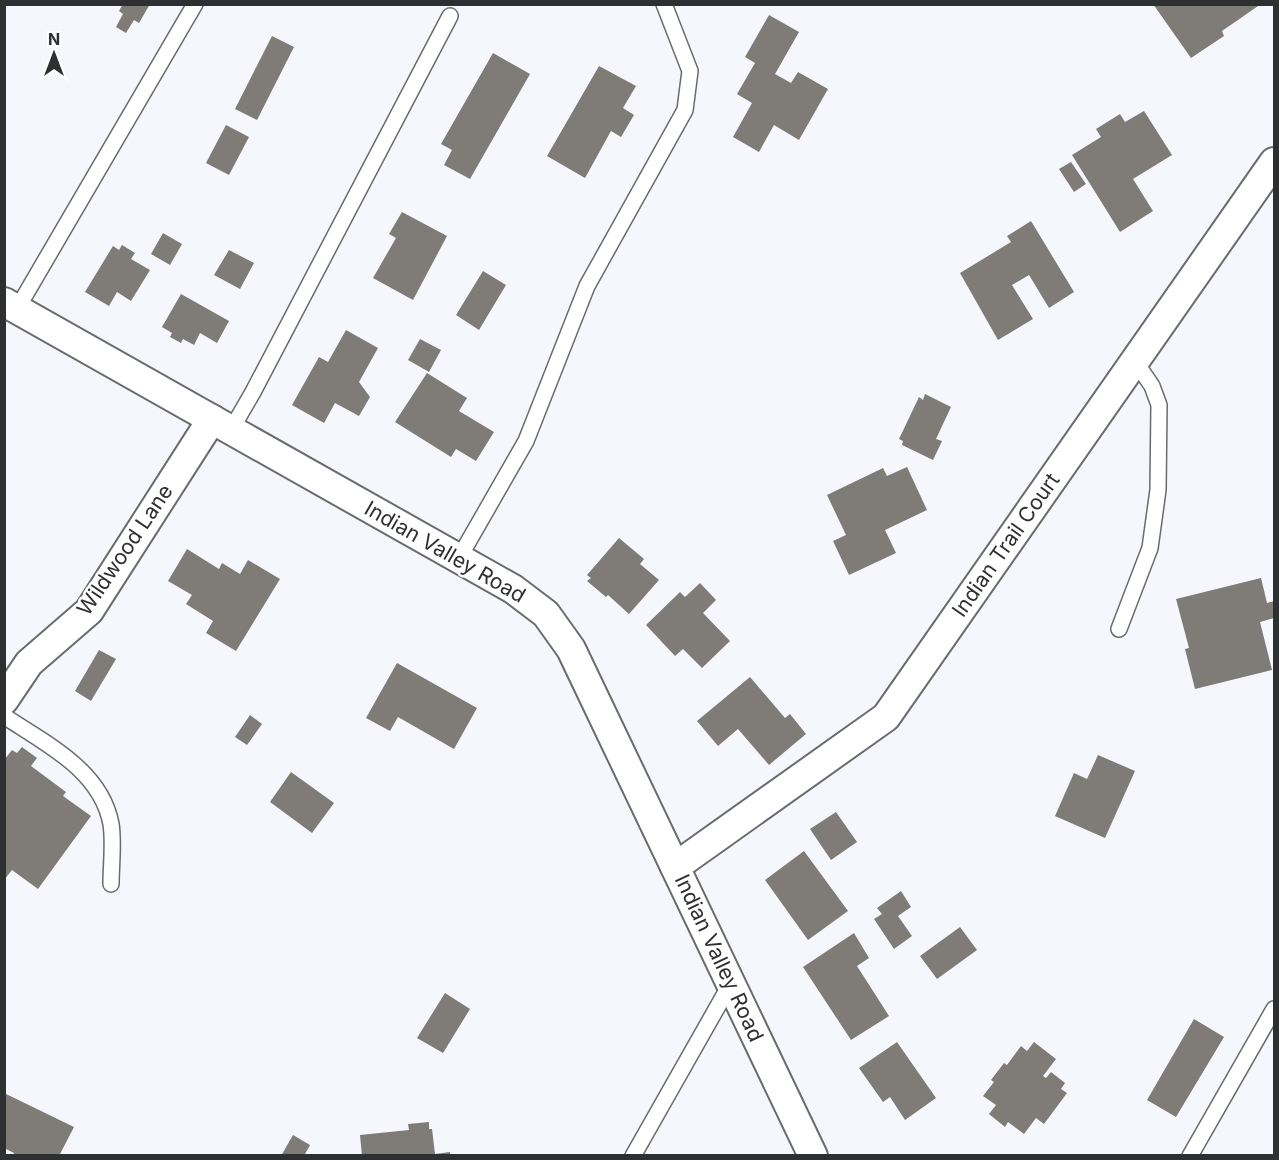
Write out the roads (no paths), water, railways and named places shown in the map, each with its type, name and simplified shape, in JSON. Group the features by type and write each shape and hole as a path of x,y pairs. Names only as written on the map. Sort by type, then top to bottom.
{"street":[{"name":"Indian Trail Court","path":"675,867 886,717 1275,162"},
{"name":"Indian Valley Road","path":"11,305 513,589 546,614 571,649 813,1155"},
{"name":"Wildwood Lane","path":"4,700 29,663 89,611 222,424"}],"lane":[{"path":"11,305 195,4"},
{"path":"459,558 526,441 587,286 685,110 690,71 664,4"},
{"path":"222,424 253,393 450,16"},
{"path":"1119,629 1150,549 1158,490 1159,405 1152,386 1135,362"},
{"path":"4,716 76,766 90,778 102,794 111,825 111,884"},
{"path":"633,1155 672,1090 730,983"},
{"path":"1190,1155 1275,1010"}]}
